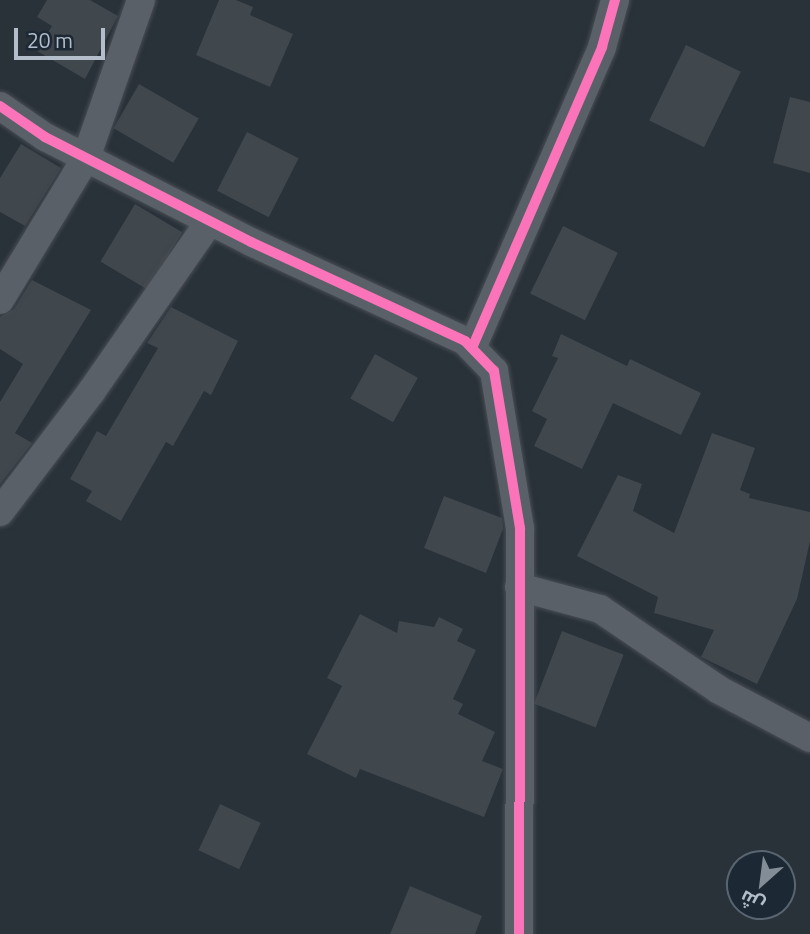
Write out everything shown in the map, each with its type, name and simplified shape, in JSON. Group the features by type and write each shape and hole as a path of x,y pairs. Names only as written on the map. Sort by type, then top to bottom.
{"street":[{"path":"0,300 86,158 141,0"},
{"path":"472,348 602,47 615,0"},
{"path":"0,106 86,158 472,348 494,371 520,528 519,934"},
{"path":"0,512 91,392 210,221"},
{"path":"519,587 600,609 719,690 810,738"}],"building":[{"path":"47,0 90,0 118,16 85,79 37,51 52,26 37,17"},
{"path":"219,0 236,0 253,7 250,15 293,34 270,87 196,55"},
{"path":"686,45 741,72 704,147 649,120"},
{"path":"139,84 199,119 173,163 114,128"},
{"path":"790,97 810,102 810,173 773,163"},
{"path":"247,132 299,158 269,217 217,191"},
{"path":"21,144 61,168 25,226 0,212 0,178"},
{"path":"135,204 182,232 148,290 100,261"},
{"path":"563,226 618,253 585,320 530,293"},
{"path":"32,280 91,310 15,433 32,443 0,484 0,402 23,364 0,349 0,317 14,309"},
{"path":"171,307 238,341 211,395 204,391 173,446 166,442 121,521 86,501 92,491 70,479 97,431 106,436 158,348 147,343"},
{"path":"561,334 627,366 630,359 701,393 681,435 613,403 582,469 534,446 547,419 532,411 558,358 552,356"},
{"path":"375,354 418,378 393,422 350,399"},
{"path":"712,433 755,448 740,490 750,494 749,498 810,512 810,541 797,599 757,684 701,657 714,630 654,613 658,597 577,556 618,475 642,484 633,511 674,533"},
{"path":"444,496 502,518 503,529 486,573 424,548"},
{"path":"360,614 397,633 399,621 434,627 439,617 463,629 457,641 476,650 453,699 463,704 458,714 495,732 482,761 503,769 484,817 360,769 356,778 307,754 342,686 327,678"},
{"path":"562,631 624,655 596,727 534,704"},
{"path":"220,804 261,823 239,869 198,850"},
{"path":"410,886 482,916 475,934 390,934"}],"cycle path":[{"path":"472,348 602,47 615,0"},
{"path":"0,106 45,137 251,242 465,341 494,371 520,528 519,934"}]}
